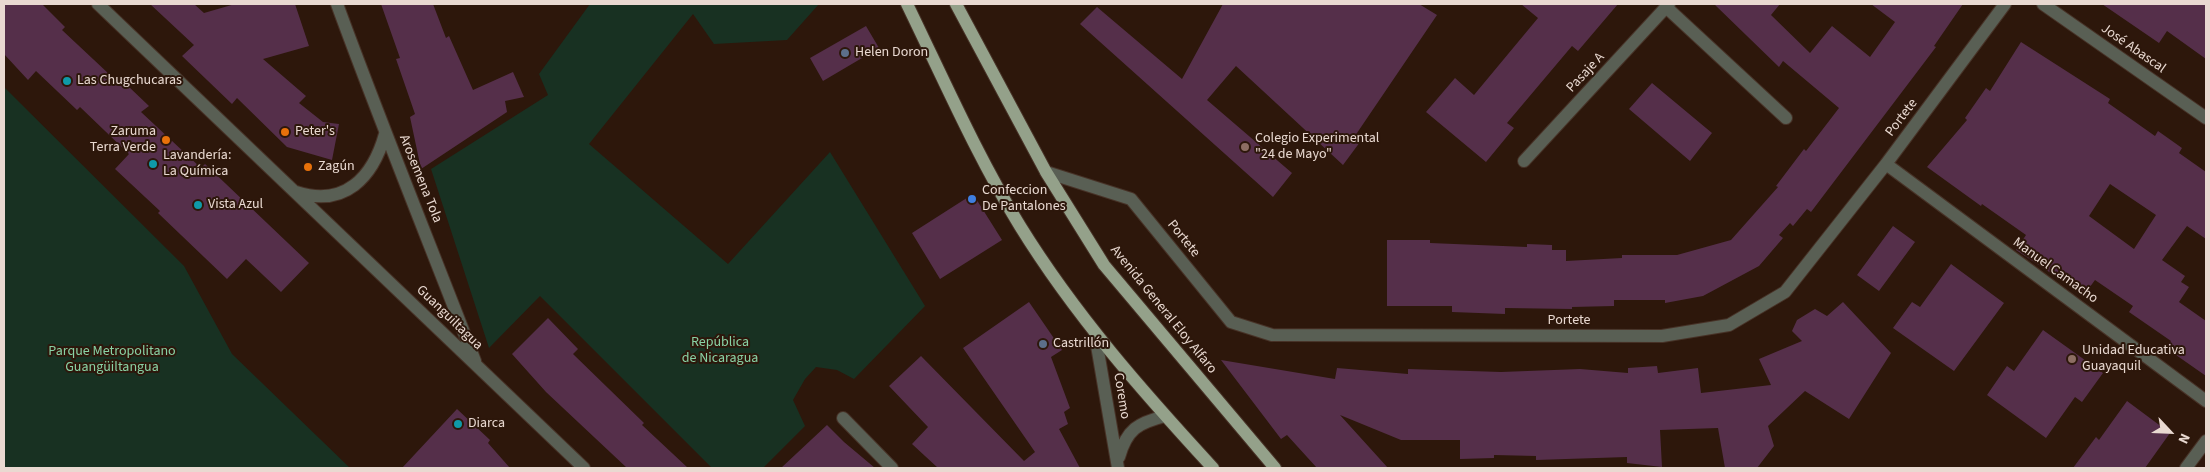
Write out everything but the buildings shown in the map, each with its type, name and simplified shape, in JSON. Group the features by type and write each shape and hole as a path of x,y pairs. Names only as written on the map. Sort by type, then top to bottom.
{"main road":[{"path":"907,4 972,137 1020,226 1095,334 1165,416 1214,468"},
{"name":"Avenida General Eloy Alfaro","path":"956,4 1046,172 1104,265 1275,468"}],"street":[{"name":"Guanguiltagua","path":"98,4 292,190 337,230 584,468"},
{"name":"Arosemena Tola","path":"337,4 385,134 404,175 477,366"},
{"name":"Portete","path":"1046,172 1131,199 1231,322 1272,334 1662,336 1729,325 1785,292 1886,164 2005,4"},
{"name":"José Abascal","path":"2043,4 2206,118"},
{"path":"1668,6 1786,118"},
{"name":"Pasaje A","path":"1524,162 1668,6"},
{"name":"Guanguiltagua","path":"292,190 313,196 323,196 350,188 362,179 373,166 385,134"},
{"name":"Manuel Camacho","path":"1886,164 2206,401"},
{"name":"Coremo","path":"1095,334 1118,465"},
{"name":"Coremo","path":"1118,465 1123,442 1142,422 1165,416"},
{"path":"843,418 892,468"},
{"path":"2186,468 2206,441"}],"green space":[{"name":"República de Nicaragua","path":"590,4 819,4 787,40 714,44 693,14 589,144 728,264 830,152 925,306 854,379 837,370 816,367 805,379 793,400 805,426 763,468 712,468 540,296 489,348 431,169 548,95 539,74"},
{"name":"Parque Metropolitano Guangüiltangua","path":"4,87 184,266 232,354 350,468 4,468"}],"place":[{"name":"Helen Doron","path":"845,53"},
{"name":"Las Chugchucaras","path":"67,81"},
{"name":"Peter's","path":"285,132"},
{"name":"Zaruma Terra Verde","path":"166,140"},
{"name":"Colegio Experimental \"24 de Mayo\"","path":"1245,147"},
{"name":"Lavandería: La Química","path":"153,164"},
{"name":"Zagún","path":"308,167"},
{"name":"Confeccion De Pantalones","path":"972,199"},
{"name":"Vista Azul","path":"198,205"},
{"name":"Castrillón","path":"1043,344"},
{"name":"Unidad Educativa Guayaquil","path":"2072,359"},
{"name":"Diarca","path":"458,424"}]}
